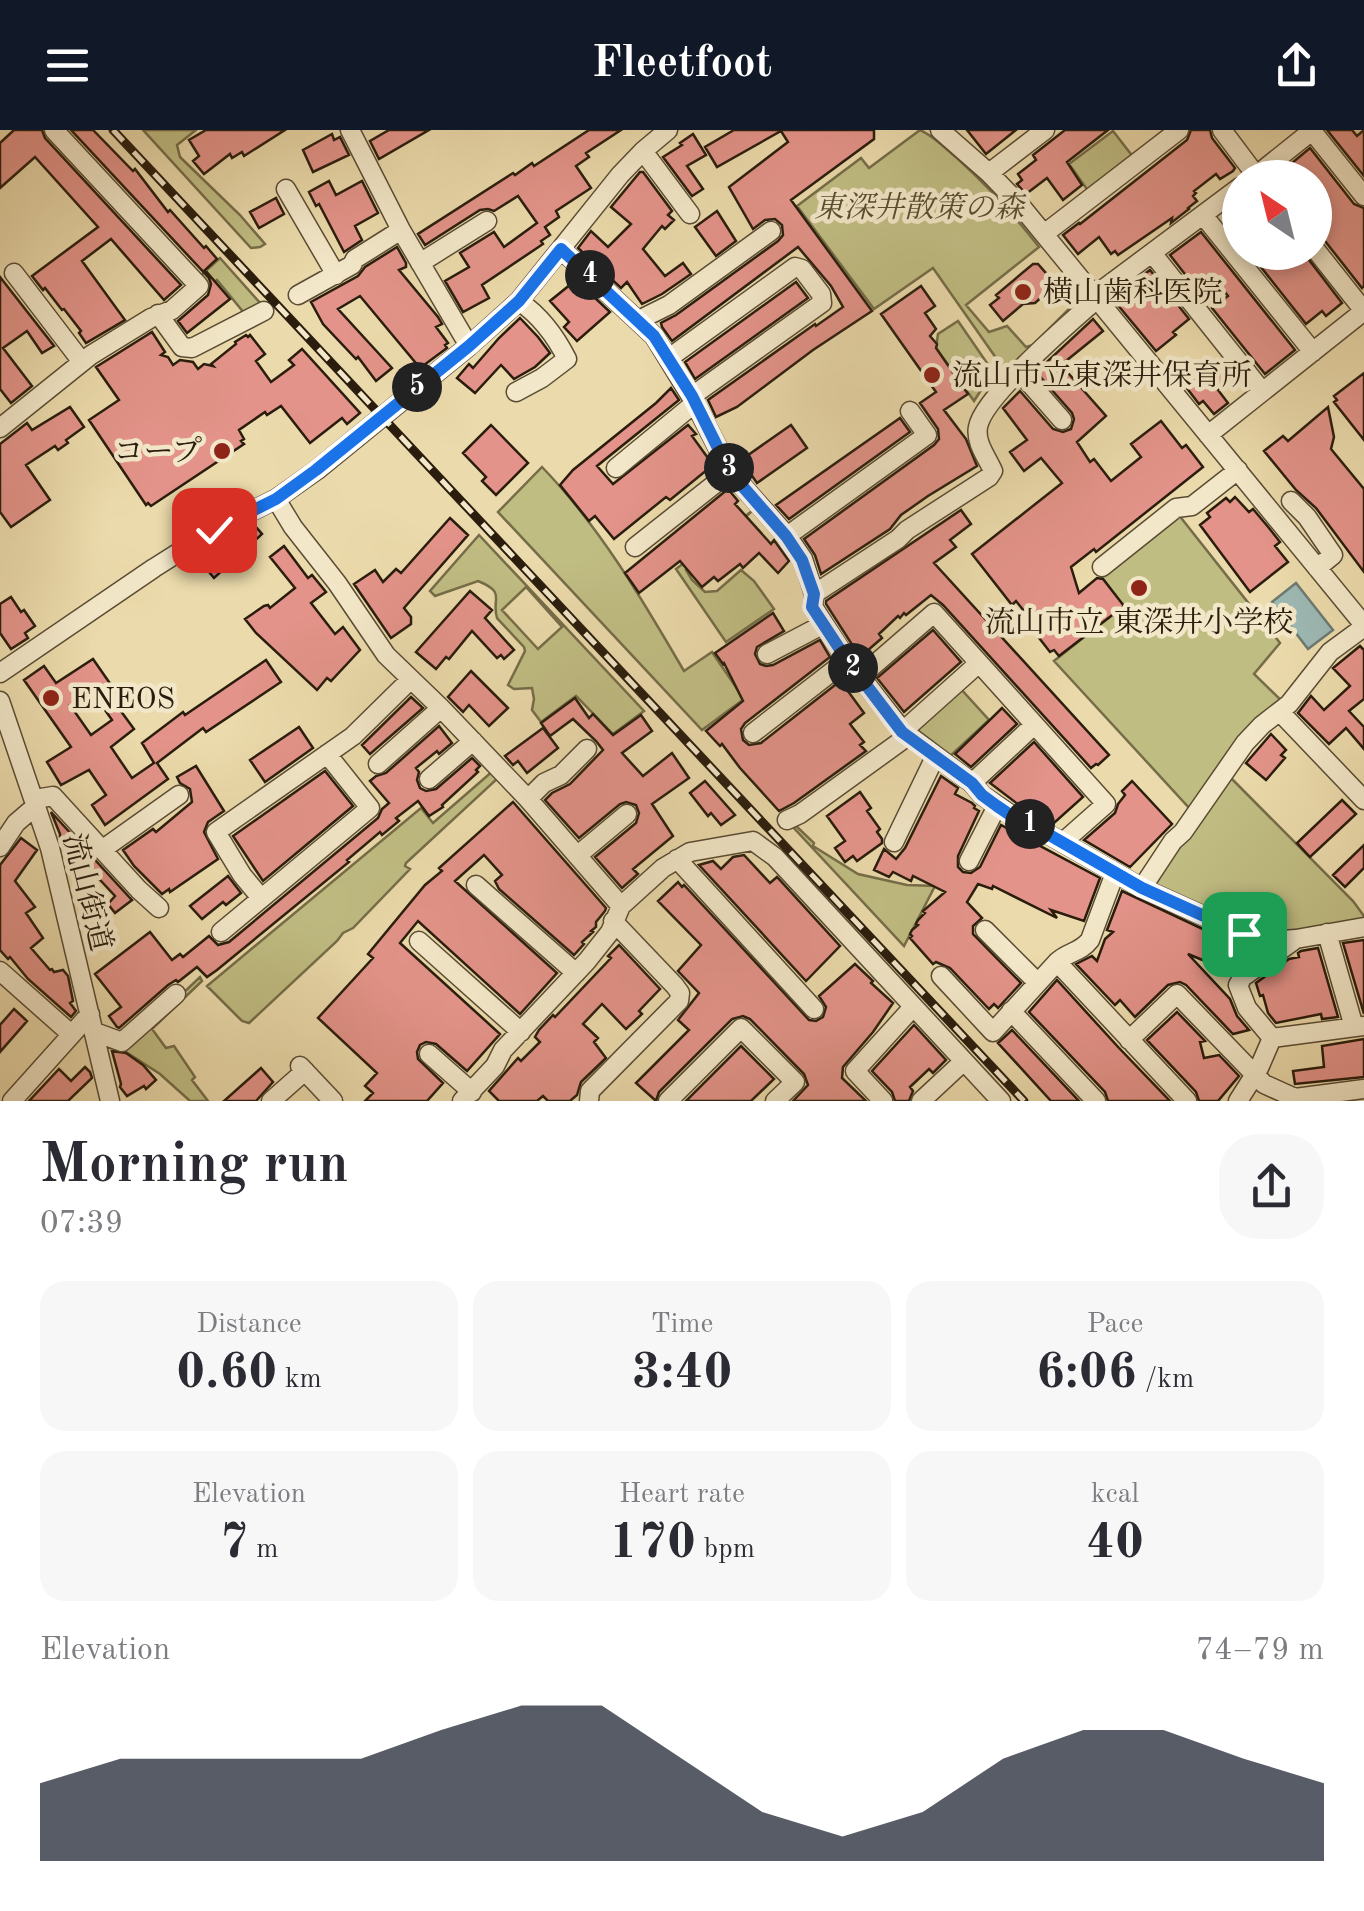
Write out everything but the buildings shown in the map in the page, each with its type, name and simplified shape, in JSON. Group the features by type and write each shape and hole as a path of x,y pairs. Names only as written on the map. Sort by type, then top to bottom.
{"street":[{"path":"0,428 82,362 151,314 172,310 199,286 54,130"},
{"path":"350,130 400,230 469,346"},
{"path":"940,130 989,172 1044,234 1363,621 1330,652 1280,712 1245,743 1142,888"},
{"path":"989,172 1046,130"},
{"path":"1044,234 1178,130"},
{"path":"1222,130 1244,160"},
{"path":"1276,160 1312,130 1364,196"},
{"path":"0,673 214,530 276,499 357,448 519,301 620,175 655,138 690,214"},
{"path":"286,188 336,274"},
{"path":"814,594 989,477 993,471 980,446 977,429 984,410 1094,296 1222,201"},
{"path":"1203,215 1312,352"},
{"path":"420,264 487,221"},
{"path":"298,295 352,265 355,259 400,230"},
{"path":"639,320 669,305 772,231"},
{"path":"561,249 654,336 694,400 730,472 802,560 814,594 812,607 847,660 905,734 1022,823 1032,825 1142,888 1244,934 1267,941 1364,927"},
{"path":"1152,253 1262,391"},
{"path":"616,468 694,400 822,303 821,294 802,268 795,268 668,358"},
{"path":"1208,435 1364,311 1332,270"},
{"path":"14,273 82,362"},
{"path":"516,392 567,360 560,344 519,301"},
{"path":"151,314 182,348 192,348 264,311"},
{"path":"1020,371 1062,420"},
{"path":"786,536 927,436 910,411"},
{"path":"1102,566 1176,508 1192,506 1238,470"},
{"path":"635,546 730,472"},
{"path":"276,499 386,655 442,708 578,856 675,986 679,1001 590,1091 588,1101"},
{"path":"1291,500 1332,555 1318,568"},
{"path":"860,677 934,614 1106,804 1063,842"},
{"path":"767,654 824,624"},
{"path":"753,733 847,660"},
{"path":"788,820 905,734 978,663"},
{"path":"261,898 216,832 354,736 411,679"},
{"name":"流山街道","path":"0,701 59,881 110,1101"},
{"path":"378,764 442,708"},
{"path":"1280,712 1364,800"},
{"path":"972,783 1034,725"},
{"path":"430,779 473,741"},
{"path":"528,799 588,749"},
{"path":"221,932 370,808 327,754"},
{"path":"894,842 935,757"},
{"path":"103,849 179,795"},
{"path":"0,846 36,802 53,796 159,908"},
{"path":"969,861 997,806"},
{"path":"578,856 626,814"},
{"path":"429,1054 467,1096 496,1066 503,1050 610,932 617,913 663,868 690,852 748,842 758,843 775,857 1001,1101"},
{"path":"677,859 814,1009"},
{"path":"940,976 993,1032 1057,962 1068,952 1083,949 1090,940 1115,873"},
{"path":"476,884 576,973"},
{"path":"985,930 1037,982"},
{"path":"1272,1038 1359,1027 1327,933"},
{"path":"1272,1038 1247,1008 1238,985 1243,977 1296,939"},
{"path":"419,941 521,1032"},
{"path":"1057,962 1187,1101"},
{"path":"0,971 71,1034"},
{"path":"12,1101 71,1034 92,1023 122,1042 176,994"},
{"path":"1129,1040 1178,994 1264,1084 1295,1098 1364,1090"},
{"path":"884,1101 855,1070 913,1008"},
{"path":"1011,1011 1096,1101"},
{"path":"668,1101 742,1028 794,1082 775,1101"},
{"path":"1238,1101 1272,1038"},
{"path":"921,1101 964,1062"},
{"path":"271,1101 302,1068 333,1101"}],"green space":[{"path":"143,130 196,130 177,145 180,157 265,244 251,248"},
{"name":"東深井散策の森","path":"920,130 980,180 1039,247 966,305 989,332 1007,326 1026,347 1033,345 1073,305 1074,299 1078,296 1084,302 1008,375 933,268 874,309 797,206 861,158 869,168"},
{"path":"1113,131 1134,158 1089,192 1069,164"},
{"path":"220,258 261,304 245,314 217,280 209,286 199,277"},
{"path":"958,321 994,370 974,401 936,348 938,334"},
{"path":"542,467 601,539 684,671 712,652 744,699 702,730 498,512"},
{"path":"752,511 686,570 705,592 717,591 741,570 774,609 726,642 676,569"},
{"path":"1178,514 1280,643 1254,674 1284,703 1192,811 1054,661 1123,606 1100,575"},
{"path":"479,535 644,711 613,734 576,696 541,722 532,710 532,688 514,689 508,685 525,651 497,618 492,589 478,581 435,596 430,591","holes":["526,587 562,627 538,649 502,610"]},
{"path":"960,688 989,720 948,758 916,736 916,728"},
{"path":"494,770 497,779 406,863 410,869 353,928 343,933 249,1023 242,1021 207,986 421,808 433,823"},
{"path":"1228,775 1353,901 1364,920 1265,935 1158,890 1155,881"},
{"path":"792,826 813,846 858,874 907,885 935,886 904,946"},
{"path":"200,977 202,981 152,1029 166,1048 174,1046 208,1101 190,1101 160,1074 123,1050"}],"water":[{"path":"1296,583 1333,630 1308,649 1272,602"}],"railway":[{"path":"113,130 1024,1101"}],"place":[{"name":"横山歯科医院","path":"1023,292"},
{"name":"流山市立東深井保育所","path":"932,375"},
{"name":"コープ","path":"222,451"},
{"name":"流山市立 東深井小学校","path":"1139,588"},
{"name":"ENEOS","path":"51,698"}],"route":[{"path":"214,530 276,499 316,470 495,324 561,249 654,336 692,396 730,472 802,560 814,594 812,607 902,732 1022,823 1032,825 1142,888 1244,934"}]}
